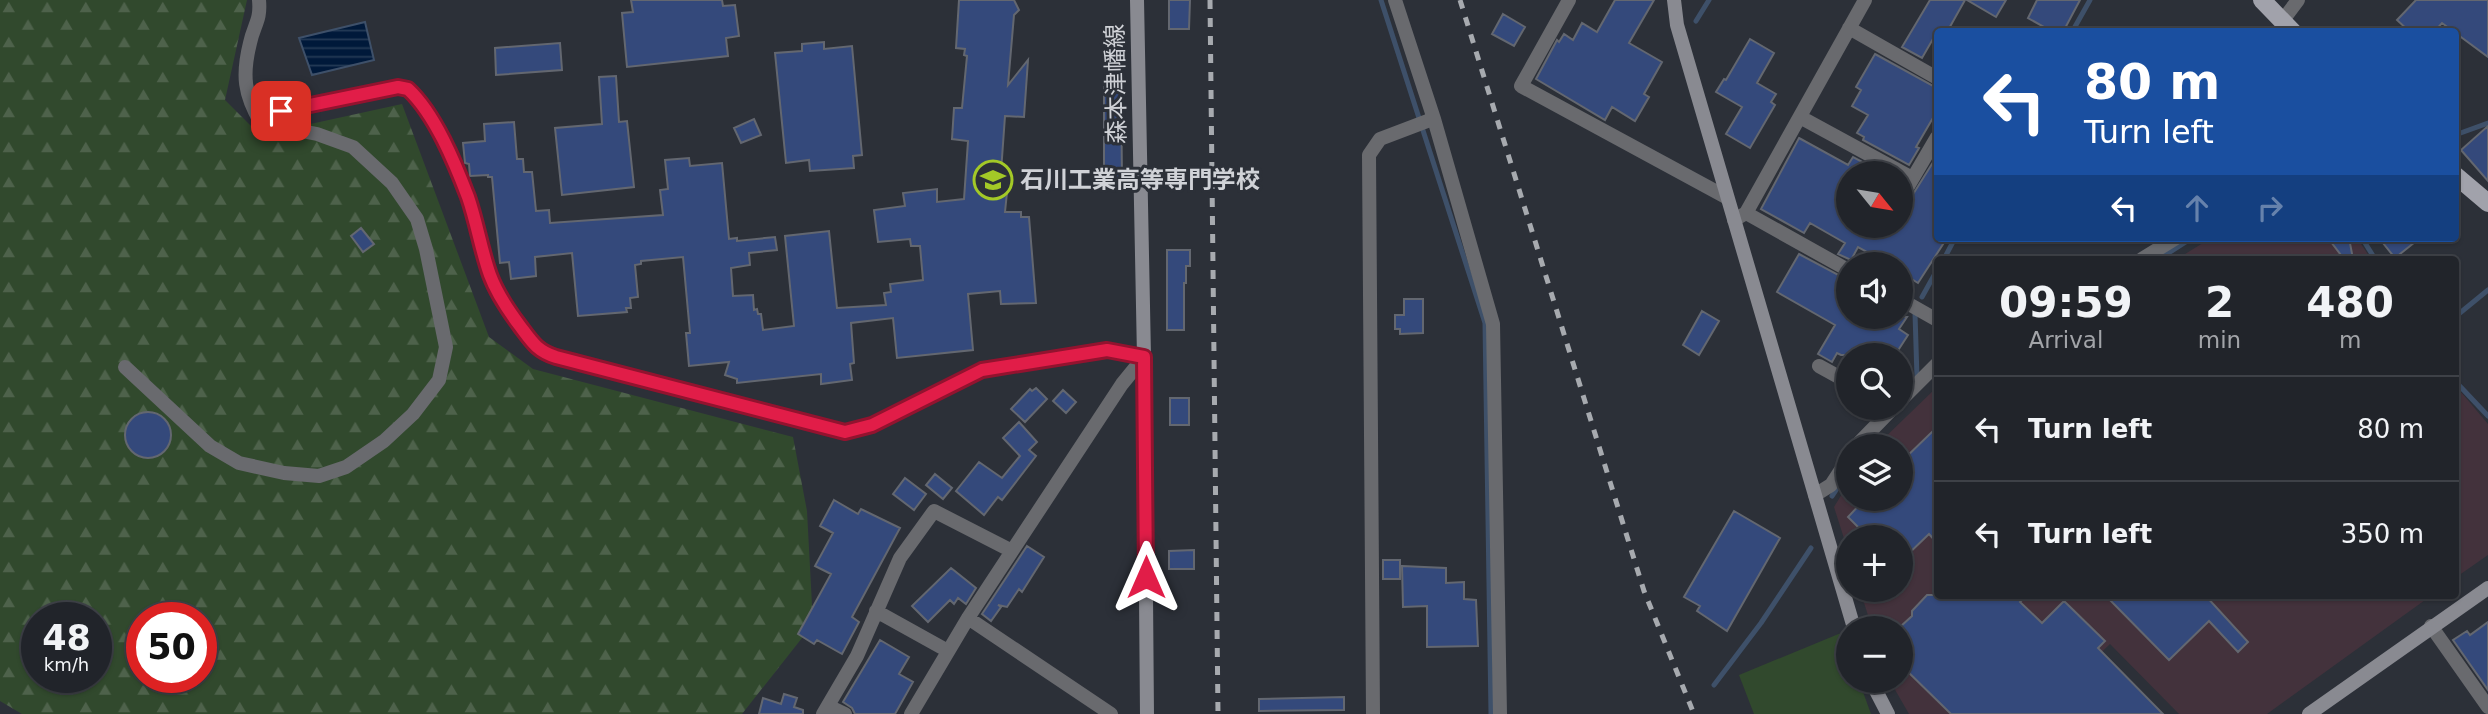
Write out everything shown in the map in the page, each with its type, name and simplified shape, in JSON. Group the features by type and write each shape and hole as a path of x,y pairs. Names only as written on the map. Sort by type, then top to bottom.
{"main road":[{"name":"森本津幡線","path":"1137,0 1147,714"},
{"path":"1674,0 1677,25 1726,197 1740,217 1850,616"},
{"path":"2262,0 2288,26"},
{"path":"2459,178 2488,203"},
{"path":"2309,714 2488,588"},
{"path":"1877,693 1888,714"}],"street":[{"path":"125,367 210,446 239,463 318,476 346,467 384,441 413,414 439,380 446,347 426,249 417,219 392,183 352,147 317,134 261,122 248,102 245,75 250,41 260,16 259,0"},
{"path":"1395,0 1434,119 1493,324 1500,714"},
{"path":"1569,0 1521,86 1726,197"},
{"path":"1836,264 1740,217 1865,0"},
{"path":"2288,26 2298,0"},
{"path":"1849,28 1934,76"},
{"path":"257,116 398,87 408,89 430,117 454,167 480,234 490,274 504,304 534,345 541,352 556,357 845,432 872,425 982,370 1107,350 1144,357 1122,384 968,618 911,714"},
{"path":"1800,117 1881,161"},
{"path":"1373,714 1369,155 1380,139 1430,120"},
{"path":"1913,176 1934,142"},
{"path":"2147,256 2170,242"},
{"path":"1913,306 1934,318"},
{"path":"1819,366 1836,375"},
{"path":"1913,388 1934,367"},
{"path":"1868,434 1881,420"},
{"path":"1815,495 1831,485 1836,477"},
{"path":"845,714 825,710 857,656 900,558 934,511 1012,551"},
{"path":"876,611 948,651"},
{"path":"968,618 1111,714"},
{"path":"2431,626 2488,707"}],"shaded area":[{"path":"2205,242 2360,242 2369,256 2182,256"},
{"path":"1934,390 1934,599 2426,599 2267,714 2179,714 2110,644 2063,690 2015,714 1909,714 1897,693 1913,693 1913,616 1868,616 1864,602 1913,602 1913,525 1840,525 1834,507 1836,504 1836,511 1913,511 1913,434 1888,434 1903,420 1913,420 1913,410"},
{"path":"2459,390 2488,424 2488,555 2459,575"}],"green space":[{"path":"0,0 247,0 225,100 260,135 402,104 489,337 533,369 793,437 807,511 813,624 742,714 22,714 0,701"},
{"path":"1836,635 1836,693 1863,693 1871,714 1754,714 1739,675"}],"water":[{"path":"365,22 374,60 312,75 299,38"}],"building":[{"path":"631,0 722,0 723,6 735,5 739,36 726,38 728,56 627,67 622,13 633,12"},
{"path":"959,0 1014,0 1019,10 1014,15 1008,85 1028,60 1024,117 1005,116 1001,172 1009,173 1005,212 1021,212 1021,217 1029,217 1036,303 1001,304 1000,291 968,294 973,350 897,358 893,318 851,323 854,363 850,364 852,380 821,384 821,374 737,383 737,379 725,375 729,362 689,366 686,333 690,333 683,257 641,261 641,264 635,265 638,297 630,298 631,308 626,308 627,312 578,316 572,253 535,257 536,276 511,279 509,262 500,263 492,177 470,176 469,164 465,163 463,143 485,141 484,124 514,122 517,159 523,159 524,172 532,172 536,211 549,210 550,223 663,215 660,190 668,189 665,160 689,158 690,166 722,163 729,239 737,238 737,241 775,237 777,250 749,253 750,265 731,268 733,296 753,295 754,310 757,309 758,314 761,314 763,330 794,326 785,236 829,231 837,308 886,305 884,293 891,292 890,284 923,280 920,246 911,246 910,239 878,242 874,210 905,206 903,193 937,189 937,202 964,199 968,141 952,139 954,108 962,108 967,56 964,55 965,49 956,48"},
{"path":"1169,0 1190,0 1189,29 1169,29"},
{"path":"1615,0 1654,0 1629,43 1662,62 1644,94 1649,97 1635,121 1612,107 1605,120 1536,79 1557,40 1559,42 1564,34 1573,40 1582,23 1597,32"},
{"path":"1930,0 1965,0 1949,28 1934,28 1934,37 1922,58 1902,47"},
{"path":"1967,0 2006,0 1996,17"},
{"path":"2037,0 2080,0 2065,28 2046,28 2028,18"},
{"path":"2416,0 2488,0 2488,57 2459,36 2459,28 2449,28 2442,23 2438,28 2406,28 2397,20"},
{"path":"1503,14 1525,27 1514,46 1492,34"},
{"path":"1750,39 1774,53 1757,83 1776,94 1771,102 1775,105 1750,148 1726,134 1742,107 1716,92"},
{"path":"824,42 824,49 852,46 862,155 853,156 854,168 810,171 809,160 786,163 775,53 802,51 802,44"},
{"path":"560,43 562,70 496,75 495,48"},
{"path":"1875,54 1934,86 1934,116 1916,147 1919,148 1911,161 1902,161 1863,140 1864,137 1857,133 1868,115 1852,106 1861,90 1856,87"},
{"path":"616,76 619,122 627,121 634,187 562,195 555,128 602,124 599,77"},
{"path":"1104,87 1121,87 1122,179 1104,179"},
{"path":"754,119 761,135 741,143 734,128"},
{"path":"2488,126 2488,181 2461,150"},
{"path":"1799,138 1841,161 1836,161 1836,238 1810,223 1804,233 1761,209"},
{"path":"1934,161 1934,242 1944,242 1918,283 1913,280 1913,252 1867,252 1858,247 1855,252 1839,252 1845,243 1836,238 1913,238 1913,194"},
{"path":"361,228 374,244 363,252 351,236"},
{"path":"2331,242 2350,242 2352,256 2342,256"},
{"path":"2382,242 2415,242 2398,256 2393,256"},
{"path":"1167,250 1190,250 1190,266 1186,266 1184,283 1184,330 1167,330"},
{"path":"1799,254 1836,274 1836,329 1899,329 1908,335 1903,343 1836,343 1836,355 1832,362 1818,354 1835,325 1777,292"},
{"path":"1404,299 1423,299 1423,333 1400,334 1400,329 1395,329 1395,315 1404,315"},
{"path":"1702,311 1719,321 1699,355 1683,345"},
{"path":"1036,388 1047,399 1025,422 1011,409 1030,389 1032,391"},
{"path":"1063,390 1076,402 1066,413 1053,401"},
{"path":"1170,398 1189,398 1189,425 1170,425"},
{"path":"148,412 164,419 171,435 164,451 148,458 132,451 125,435 132,419"},
{"path":"1019,422 1037,442 1029,450 1036,456 1002,500 998,497 984,515 956,491 979,462 1002,478 1020,456 1003,438"},
{"path":"1934,430 1934,540 1929,534 1913,549 1913,525 1856,525 1848,517 1854,511 1913,511 1913,450"},
{"path":"935,474 952,488 943,499 926,485"},
{"path":"905,478 926,494 914,510 893,494"},
{"path":"834,500 858,514 861,509 900,528 852,617 859,622 842,654 817,640 814,644 798,634 831,574 815,566 833,533 820,526"},
{"path":"1734,511 1780,538 1727,631 1697,611 1700,606 1684,597"},
{"path":"1027,546 1044,557 1022,592 1019,589 1007,607 998,605 1001,607 991,621 982,614"},
{"path":"1194,550 1194,569 1169,569 1169,551"},
{"path":"1383,560 1400,560 1400,579 1383,579"},
{"path":"1402,566 1446,568 1446,583 1464,582 1464,599 1476,600 1478,646 1427,647 1427,606 1403,607"},
{"path":"951,568 976,588 966,604 958,598 954,604 950,600 928,622 912,606"},
{"path":"1927,595 1934,595 1934,599 2023,599 2020,602 2042,623 2064,601 2105,641 2098,648 2163,714 1951,714 1913,677 1912,611"},
{"path":"2109,599 2209,599 2248,642 2238,652 2209,621 2169,660"},
{"path":"2488,622 2488,690 2453,640 2467,631 2470,635"},
{"path":"880,640 909,657 899,674 913,682 895,714 855,714 852,708 843,702"},
{"path":"784,694 797,698 794,707 803,710 803,714 759,714 763,698 781,704"},
{"path":"1344,697 1344,710 1259,711 1259,699"}],"waterway":[{"path":"1381,0 1485,323 1491,714"},
{"path":"1696,21 1709,0"},
{"path":"2074,28 2090,0"},
{"path":"2459,134 2488,123"},
{"path":"1946,256 1953,242"},
{"path":"2164,256 2186,242"},
{"path":"2364,242 2373,256"},
{"path":"1922,297 1934,275"},
{"path":"2459,314 2488,290"},
{"path":"1915,313 1917,378"},
{"path":"2459,385 2488,416"},
{"path":"1832,496 1836,490"},
{"path":"1714,685 1761,623 1811,548"}],"railway":[{"path":"1210,0 1218,714"},
{"path":"1460,0 1644,591 1694,714"}],"place":[{"name":"石川工業高等専門学校","path":"993,180"}],"route":[{"path":"281,111 398,87 408,89 417,97 430,117 467,195 490,274 504,304 534,345 541,352 556,357 845,432 872,425 982,370 1107,350 1144,357 1146,577"}]}
